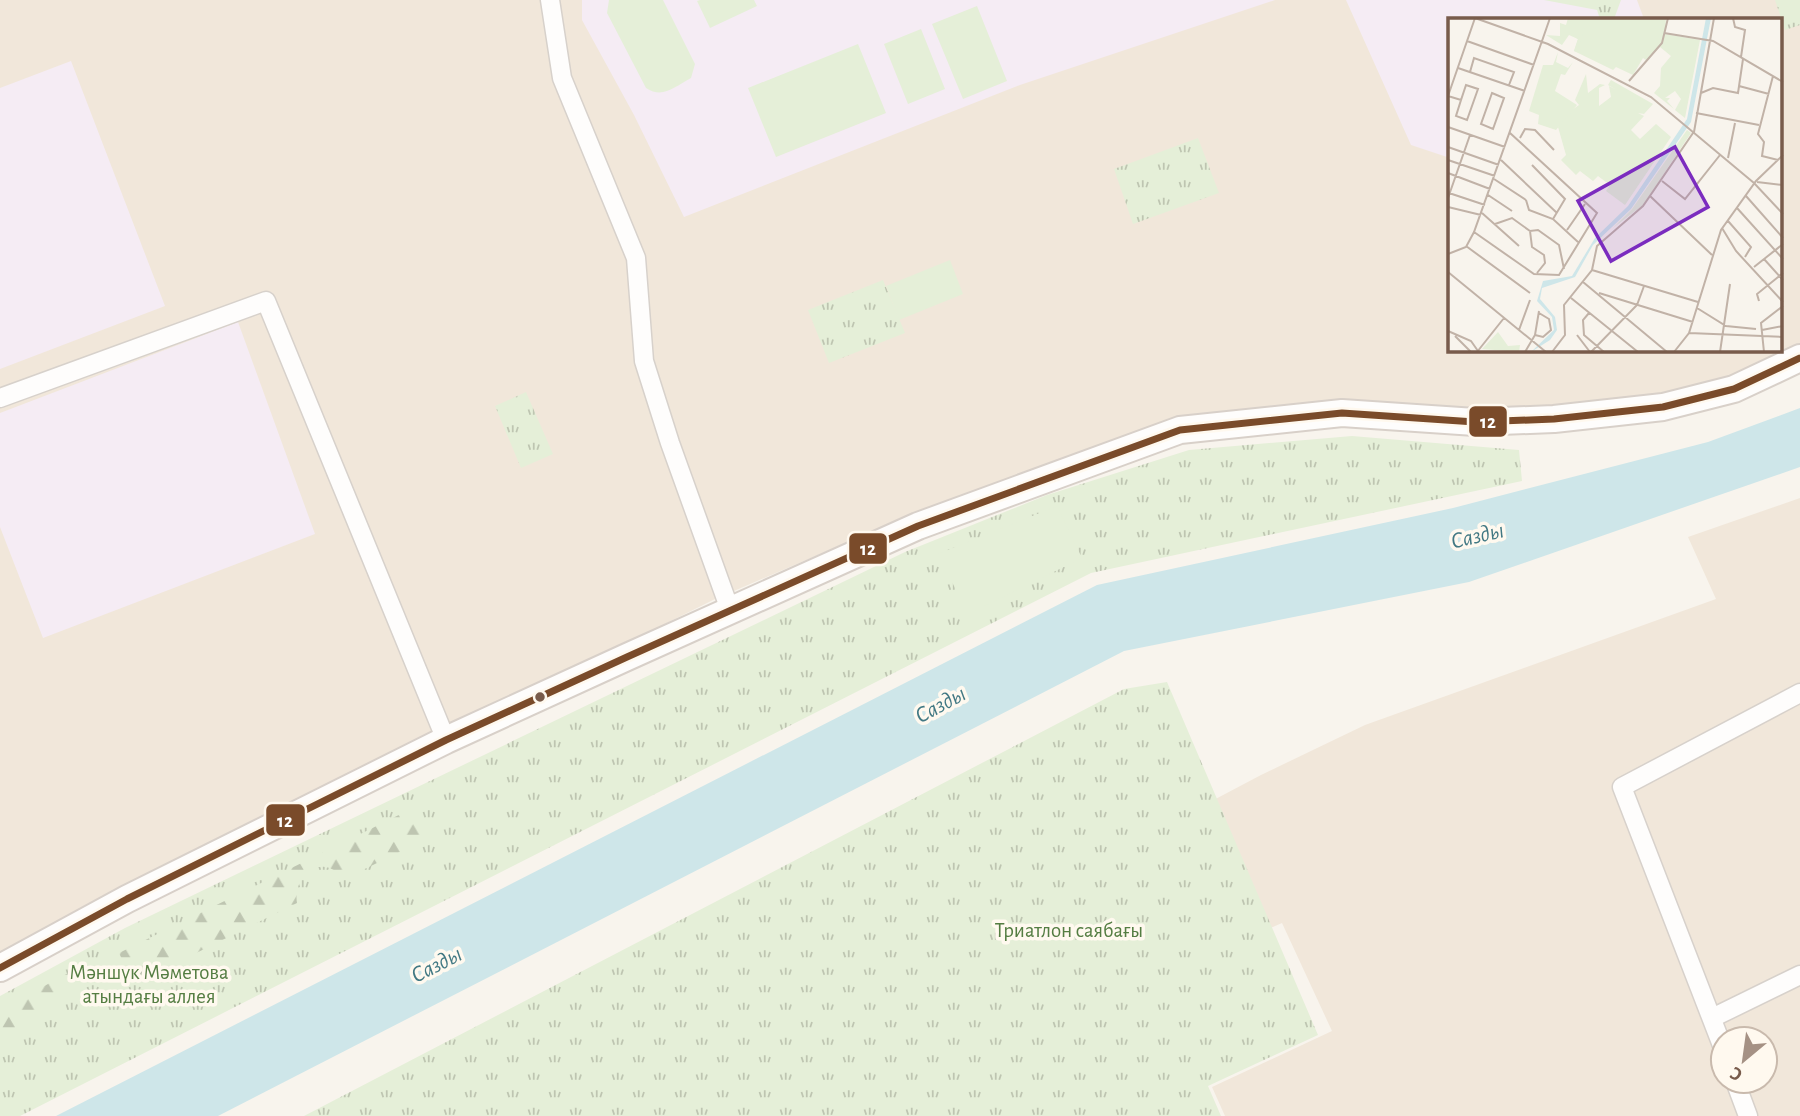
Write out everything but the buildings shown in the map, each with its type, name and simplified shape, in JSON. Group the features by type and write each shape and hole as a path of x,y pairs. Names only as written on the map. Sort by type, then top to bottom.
{"street":[{"path":"550,0 562,78 636,258 644,361 670,443 730,610"},
{"path":"0,398 266,302 446,740"},
{"path":"0,968 128,899 446,740 730,610 918,526 1180,430 1342,413 1475,422 1554,419 1664,407 1734,389 1800,358"},
{"path":"1715,1025 1622,787 1800,693"},
{"path":"1712,1018 1800,975"},
{"path":"1740,1095 1748,1116"}],"shaded area":[{"path":"0,0 1800,0 1800,359 1663,395 1502,414 1182,420 915,513 713,600 0,958"},
{"path":"582,0 1275,0 1020,85 684,217 634,115 582,20"},
{"path":"1346,0 1637,0 1644,18 1448,18 1448,157 1411,145"},
{"path":"71,61 165,306 0,369 0,88"},
{"path":"238,322 315,534 43,638 0,527 0,413"},
{"path":"1800,498 1800,1116 1225,1116 1212,1087 1332,1031 1282,923 1175,969 1119,850 1261,775 1365,725 1716,599 1688,537"}],"green space":[{"path":"609,0 663,0 695,64 691,78 663,92 646,88 607,13"},
{"path":"754,0 757,6 710,28 697,1"},
{"path":"1544,0 1621,0 1614,18 1600,18 1597,10"},
{"path":"1775,0 1800,0 1800,25 1785,30"},
{"path":"977,6 1007,81 963,99 932,24"},
{"path":"921,29 945,89 908,104 884,44"},
{"path":"858,44 886,113 776,157 748,88"},
{"path":"1198,138 1219,193 1133,224 1114,169"},
{"path":"950,260 963,294 899,320 886,286"},
{"path":"883,280 905,333 829,363 808,310"},
{"path":"526,392 553,454 521,468 495,406"},
{"name":"Мәншүк Мәметова атындағы аллея","path":"1352,436 1519,450 1522,481 1091,573 20,1116 0,1116 0,996 125,928 905,552 1047,495 1189,450"},
{"path":"1057,506 1082,558 968,614 938,554"},
{"name":"Триатлон саябағы","path":"1167,682 1318,1035 1208,1086 1221,1116 304,1116 1124,689"},
{"path":"415,807 437,834 346,878 328,868 318,867 302,878 297,890 297,903 134,984 119,953"},
{"path":"96,958 41,1014 0,1038 0,1010"}],"water":[{"name":"Сазды","path":"1800,408 1800,467 1469,582 1124,651 218,1116 56,1116 1097,585 1453,508 1708,442"}],"transit line":[{"name":"12","path":"0,968 127,899 446,740 627,657 918,526 1180,430 1342,413 1475,422 1554,419 1663,407 1734,389 1800,358"}]}
